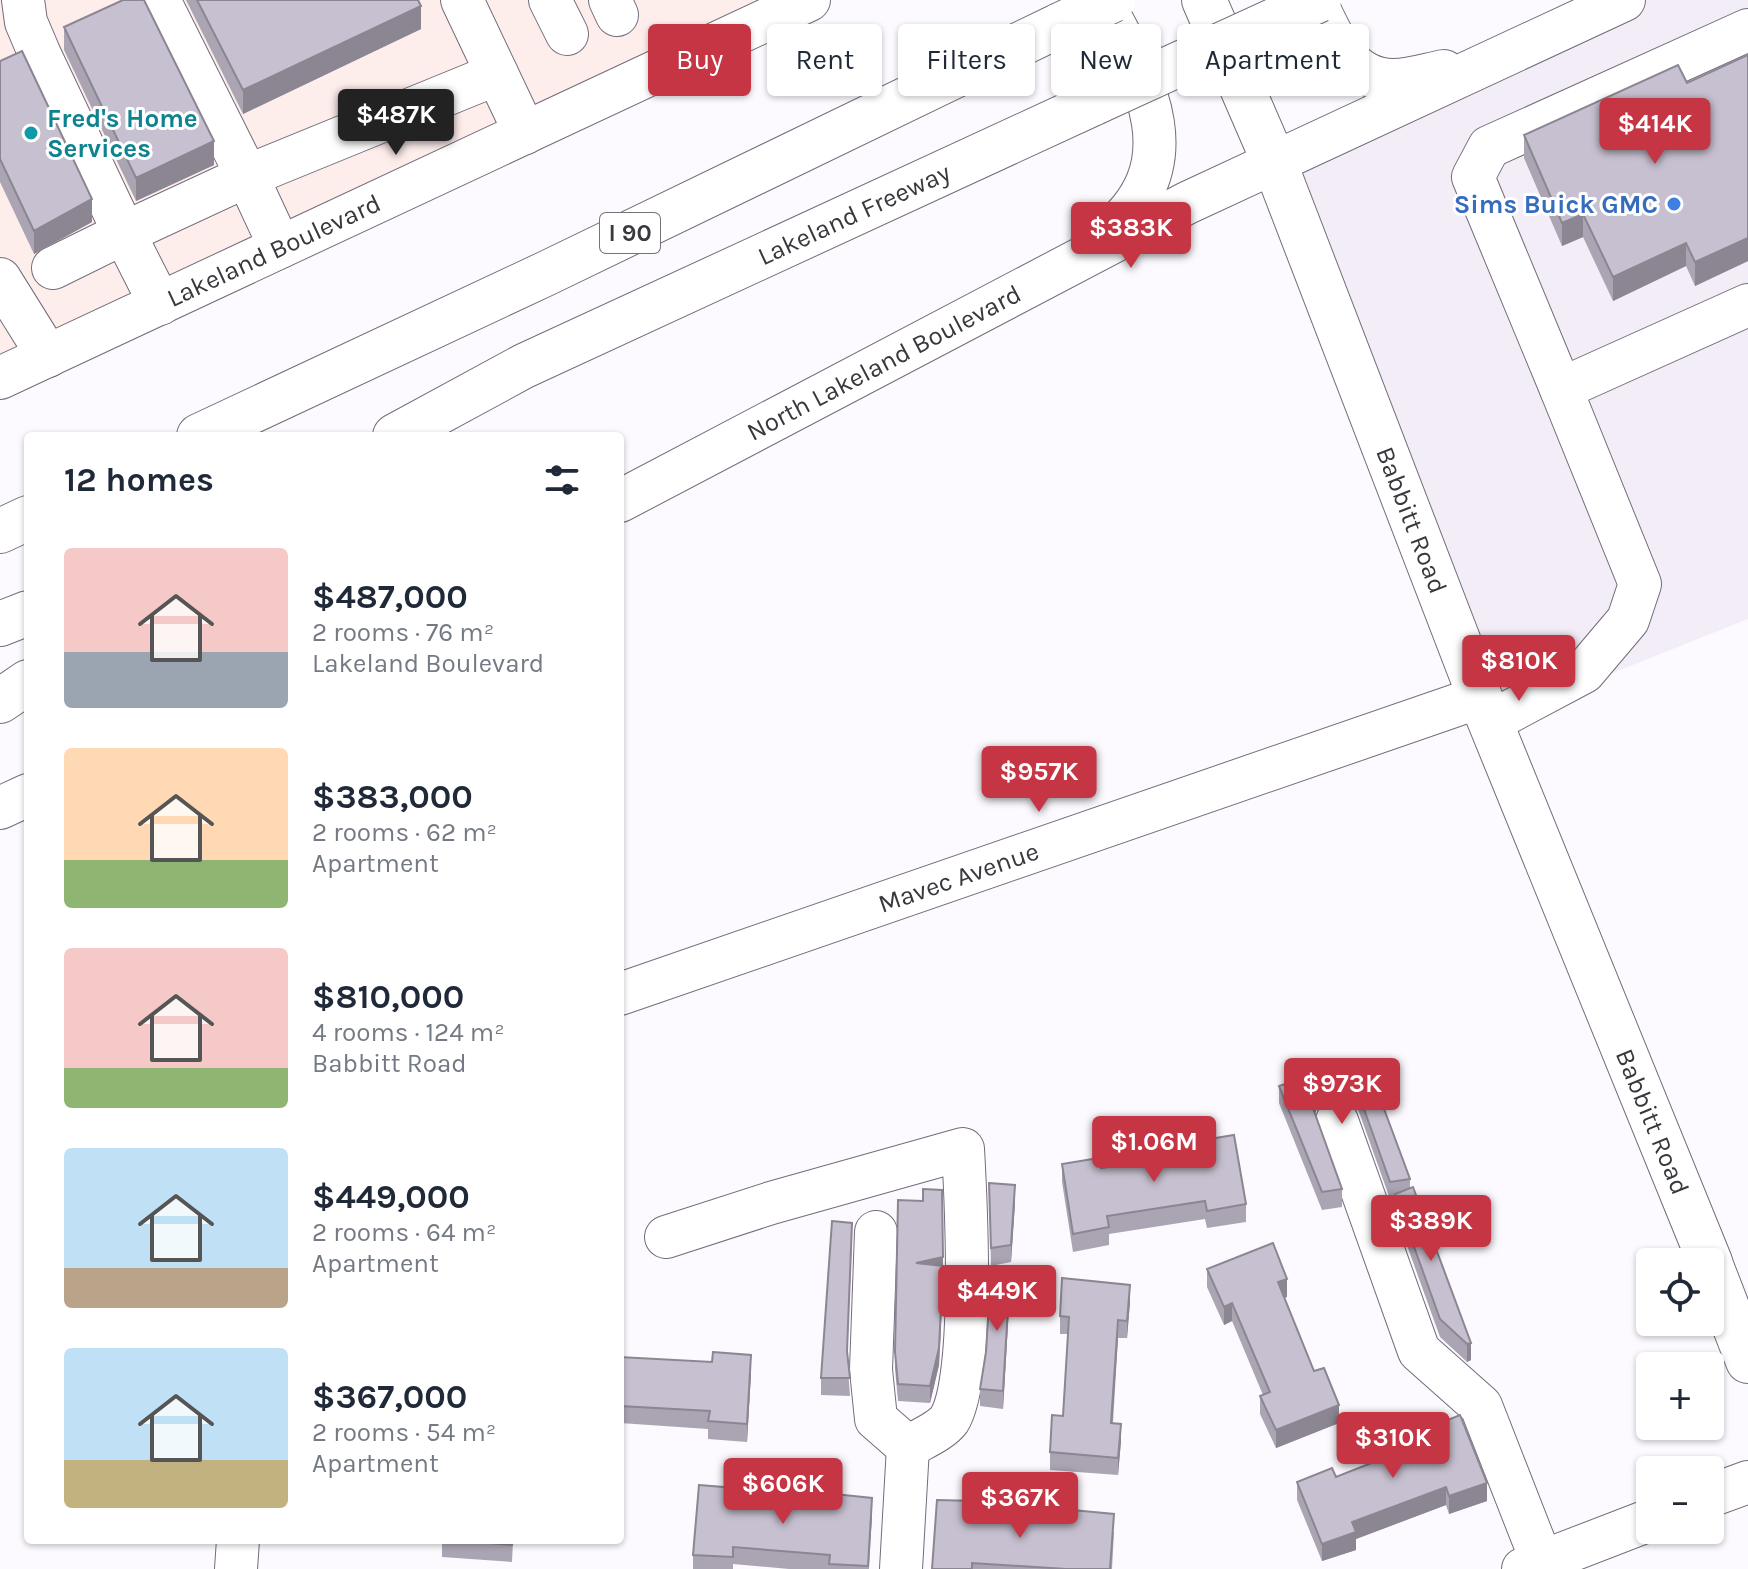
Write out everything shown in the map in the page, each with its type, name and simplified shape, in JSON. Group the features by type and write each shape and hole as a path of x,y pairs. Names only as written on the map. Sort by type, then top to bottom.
{"main road":[{"name":"I 90","path":"208,432 559,267 1113,0"},
{"name":"Babbitt Road","path":"1204,0 1275,164 1485,709 1711,1248"},
{"name":"Lakeland Freeway","path":"402,432 524,366 1317,0"},
{"path":"0,516 24,507"},
{"path":"0,531 24,520"},
{"path":"0,624 24,615"},
{"path":"0,701 24,685"},
{"name":"Babbitt Road","path":"1724,1279 1748,1361"}],"street":[{"path":"23,0 26,22 40,55 160,304"},
{"path":"159,0 280,247"},
{"path":"462,0 525,133"},
{"path":"1059,270 1129,216 1150,181 1151,106 1136,63 1101,0"},
{"path":"1317,0 1336,44 1356,69 1392,80 1490,63"},
{"name":"North Lakeland Boulevard","path":"624,499 1187,203 1624,0"},
{"name":"Lakeland Boulevard","path":"0,378 800,2"},
{"name":"Mavec Avenue","path":"624,993 1485,709 1584,672 1628,620 1640,584 1473,177 1489,147 1748,30"},
{"path":"53,268 247,176 497,74"},
{"path":"0,279 48,356"},
{"path":"1561,389 1748,305"},
{"path":"0,808 24,797"},
{"path":"1337,1121 1419,1351 1481,1406 1532,1566 1636,1525"},
{"path":"666,1237 771,1203 963,1149 969,1237 961,1379 948,1421 908,1447"},
{"path":"876,1232 871,1370 876,1419 908,1447"},
{"path":"901,1569 908,1447"},
{"path":"1724,1491 1748,1482"},
{"path":"236,1569 238,1544"}],"shaded area":[{"path":"0,0 809,0 751,27 751,24 648,24 648,75 0,378"},
{"path":"1624,0 1748,0 1748,619 1490,722 1275,164"}],"building":[{"path":"123,0 144,0 214,141 136,178 64,27"},
{"path":"197,0 418,0 421,6 243,90"},
{"name":"Fred's Home Services","path":"22,51 92,199 34,231 0,159 0,61"},
{"path":"1748,55 1748,238 1695,262 1686,243 1613,277 1583,214 1562,223 1524,135 1678,65 1687,83"},
{"path":"1367,1063 1410,1179 1390,1182 1359,1095 1352,1085 1341,1080 1330,1081 1318,1088 1313,1100 1314,1111 1342,1189 1322,1192 1279,1086 1305,1077 1310,1087"},
{"path":"1234,1135 1246,1204 1207,1211 1205,1201 1107,1216 1109,1227 1073,1234 1062,1164 1099,1158 1101,1168 1199,1152 1197,1141"},
{"path":"989,1183 1015,1185 1011,1245 991,1248"},
{"path":"1413,1187 1471,1343 1467,1344 1440,1319 1395,1194"},
{"path":"923,1189 942,1190 943,1257 916,1263 943,1266 939,1348 930,1386 898,1384 895,1352 898,1200 923,1201"},
{"path":"832,1221 852,1223 847,1351 850,1378 821,1378"},
{"path":"1273,1243 1287,1279 1278,1282 1314,1371 1324,1368 1339,1405 1276,1430 1260,1396 1270,1392 1232,1303 1224,1307 1207,1269"},
{"path":"991,1271 1010,1273 1003,1391 980,1389 986,1352"},
{"path":"1062,1278 1130,1285 1127,1321 1118,1320 1111,1423 1121,1424 1118,1458 1050,1452 1052,1415 1063,1416 1069,1317 1060,1316"},
{"path":"713,1352 751,1355 747,1424 708,1421 710,1411 624,1406 624,1357 712,1362"},
{"path":"1460,1415 1487,1483 1449,1496 1446,1487 1352,1522 1356,1532 1322,1544 1297,1482 1332,1468 1336,1477 1427,1441 1423,1430"},
{"path":"699,1485 736,1488 736,1499 834,1504 835,1494 872,1498 868,1566 829,1564 830,1555 733,1547 733,1557 693,1555"},
{"path":"937,1500 975,1501 974,1514 1073,1520 1073,1510 1114,1514 1110,1569 972,1563 972,1569 932,1569"}],"place":[{"name":"Fred's Home Services","path":"31,133"},
{"name":"Sims Buick GMC","path":"1674,204"}]}
